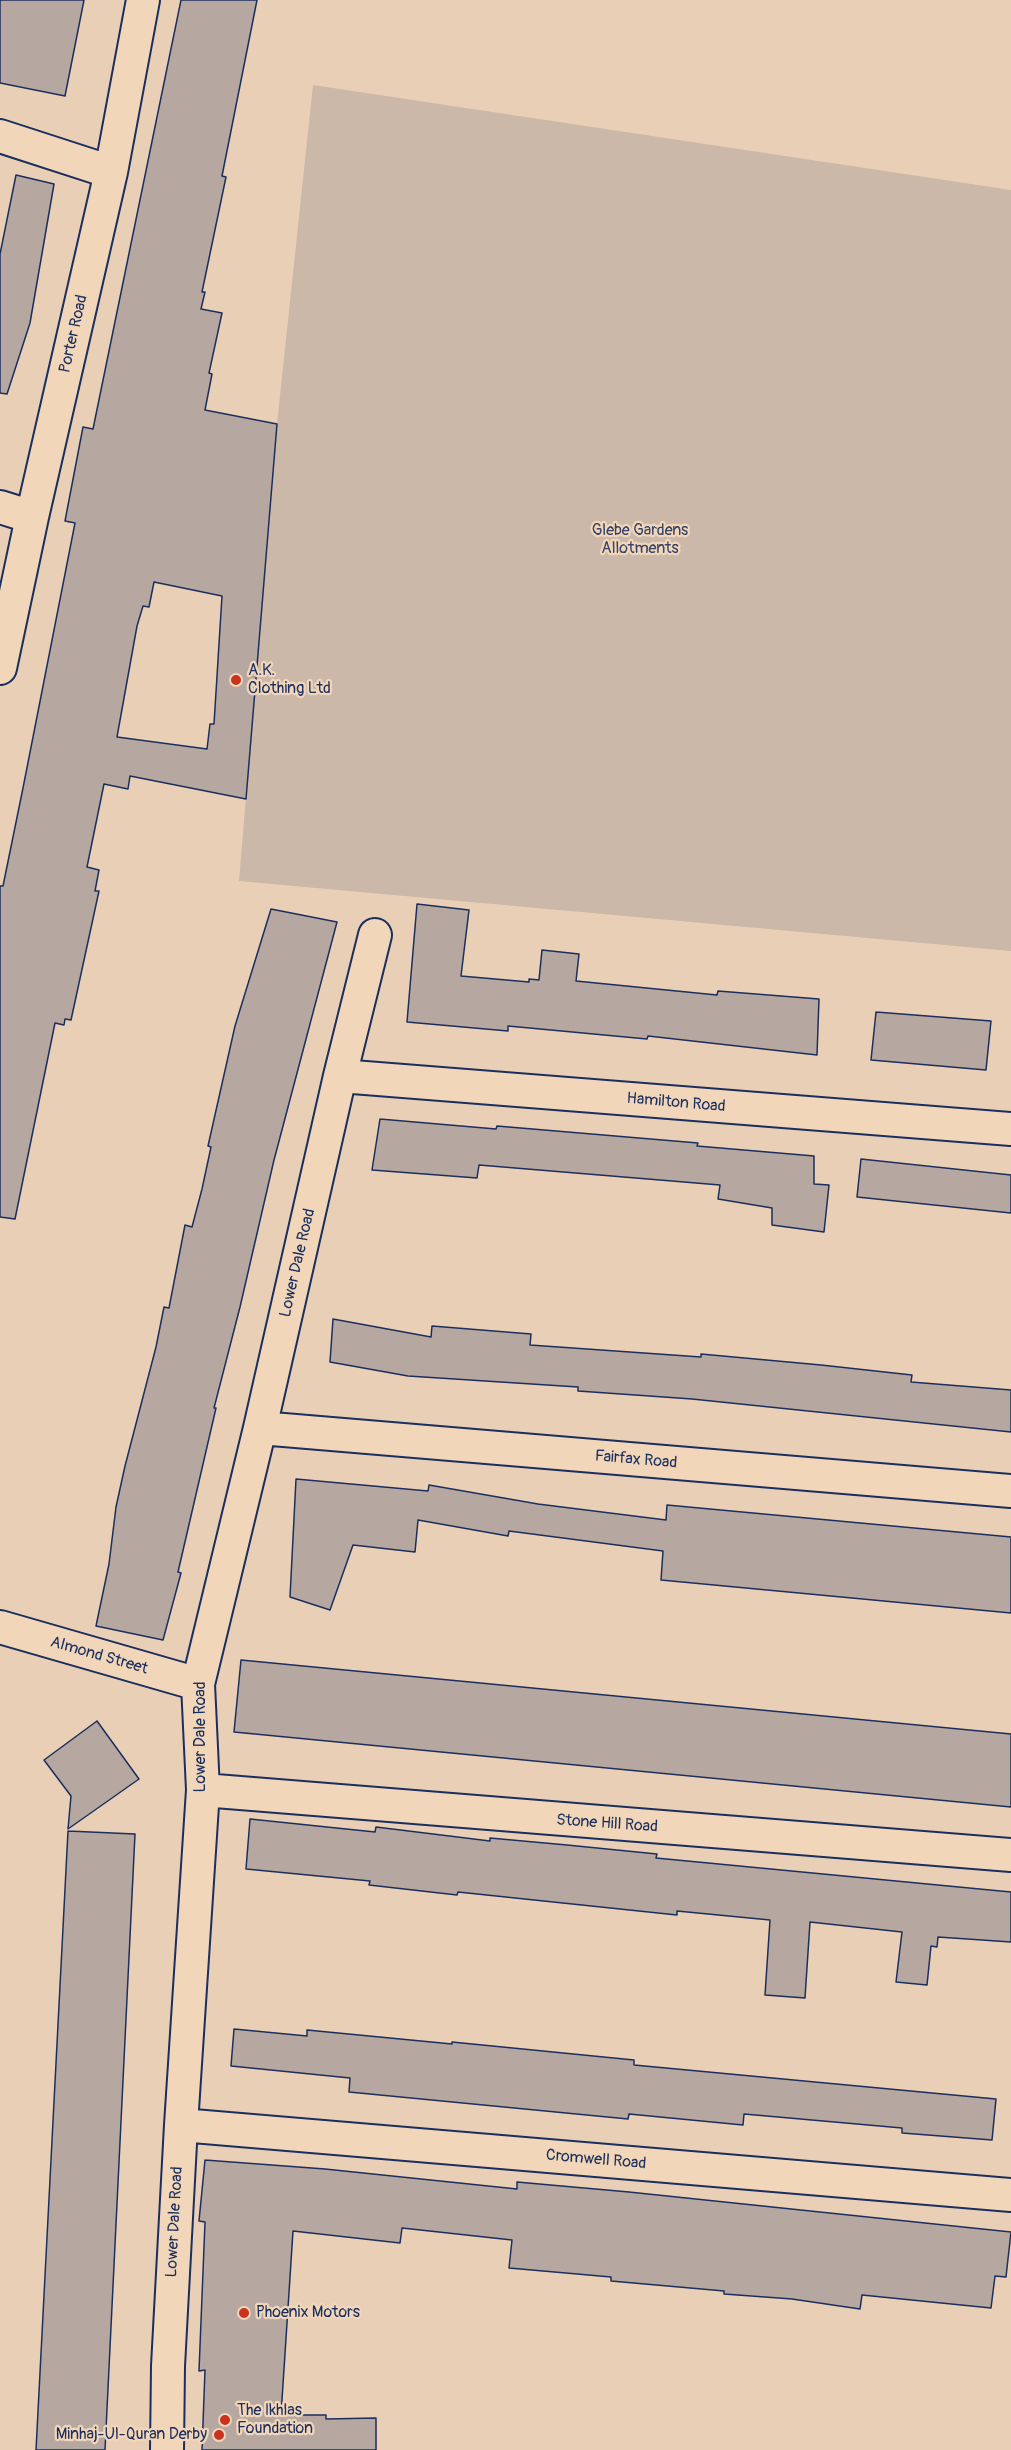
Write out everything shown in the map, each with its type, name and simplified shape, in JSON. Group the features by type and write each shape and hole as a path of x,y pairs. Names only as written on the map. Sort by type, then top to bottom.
{"street":[{"name":"Porter Road","path":"0,668 111,172 144,0"},
{"path":"0,136 111,172"},
{"path":"0,507 32,517"},
{"name":"Lower Dale Road","path":"167,2450 168,2366 202,1790 198,1684 375,935"},
{"name":"Hamilton Road","path":"340,1076 1011,1129"},
{"name":"Fairfax Road","path":"260,1428 1011,1491"},
{"name":"Almond Street","path":"0,1627 198,1684"},
{"name":"Stone Hill Road","path":"202,1790 1011,1855"},
{"name":"Cromwell Road","path":"181,2125 1011,2195"}],"green space":[{"name":"Glebe Gardens Allotments","path":"313,85 1011,190 1011,951 239,881 277,424"}],"building":[{"path":"0,0 84,0 65,96 0,83"},
{"path":"181,0 257,0 222,176 226,177 202,292 205,292 201,309 222,313 209,373 212,374 205,410 277,424 246,799 130,776 128,789 104,784 87,867 99,870 95,891 99,891 71,1020 65,1019 64,1025 55,1023 15,1219 0,1217 0,886 3,886 75,523 65,521 83,427 93,429","holes":["154,582 222,596 214,724 210,724 207,749 117,737 137,626 143,606 149,607"]},
{"path":"16,175 54,184 30,323 7,394 0,393 0,254"},
{"path":"417,904 469,910 461,976 529,982 529,979 539,980 542,950 579,954 576,981 717,995 718,991 819,999 817,1055 648,1036 647,1039 508,1026 508,1031 407,1022"},
{"path":"271,909 337,922 274,1160 214,1408 216,1408 178,1572 181,1573 163,1640 96,1626 125,1466 164,1307 169,1308 185,1225 192,1227 202,1189 211,1147 208,1146 235,1026"},
{"path":"876,1012 991,1021 986,1070 871,1060"},
{"path":"380,1119 496,1129 497,1126 698,1143 697,1146 814,1156 814,1184 829,1185 824,1232 772,1225 772,1208 718,1199 720,1185 479,1165 477,1178 372,1170"},
{"path":"861,1159 1011,1175 1011,1213 857,1197"},
{"path":"333,1319 431,1337 432,1326 531,1334 530,1345 701,1357 701,1354 821,1365 912,1375 911,1382 1011,1390 1011,1432 692,1399 578,1391 578,1387 408,1376 330,1362"},
{"path":"296,1479 428,1491 429,1485 538,1504 666,1520 667,1505 1011,1537 1011,1613 661,1580 663,1551 509,1531 508,1536 418,1520 415,1552 353,1545 330,1610 290,1597"},
{"path":"241,1660 1011,1734 1011,1807 234,1732"},
{"path":"97,1721 139,1779 68,1829 71,1796 44,1760"},
{"path":"250,1819 375,1832 376,1827 490,1841 490,1838 567,1845 657,1854 656,1858 1011,1892 1011,1942 938,1937 937,1947 931,1946 927,1985 896,1982 902,1932 810,1922 805,1998 765,1995 770,1920 677,1911 677,1915 458,1892 457,1895 369,1885 370,1881 246,1869"},
{"path":"68,1831 135,1834 105,2450 36,2450"},
{"path":"234,2029 307,2036 307,2030 452,2044 452,2042 634,2060 634,2065 996,2099 992,2140 902,2133 902,2128 744,2114 743,2125 629,2114 628,2119 349,2092 350,2078 231,2066"},
{"path":"205,2160 325,2169 517,2189 517,2182 629,2192 1011,2232 1006,2277 995,2276 991,2308 862,2295 860,2309 792,2299 724,2294 724,2291 611,2281 611,2277 509,2268 512,2240 402,2228 400,2243 293,2231 281,2415 326,2415 326,2419 376,2418 376,2450 202,2450 205,2370 199,2371 205,2222 199,2221"}],"place":[{"name":"A.K. Clothing Ltd","path":"236,680"},
{"name":"Phoenix Motors","path":"244,2313"},
{"name":"The Ikhlas Foundation","path":"225,2420"},
{"name":"Minhaj-Ul-Quran Derby","path":"219,2435"}]}
